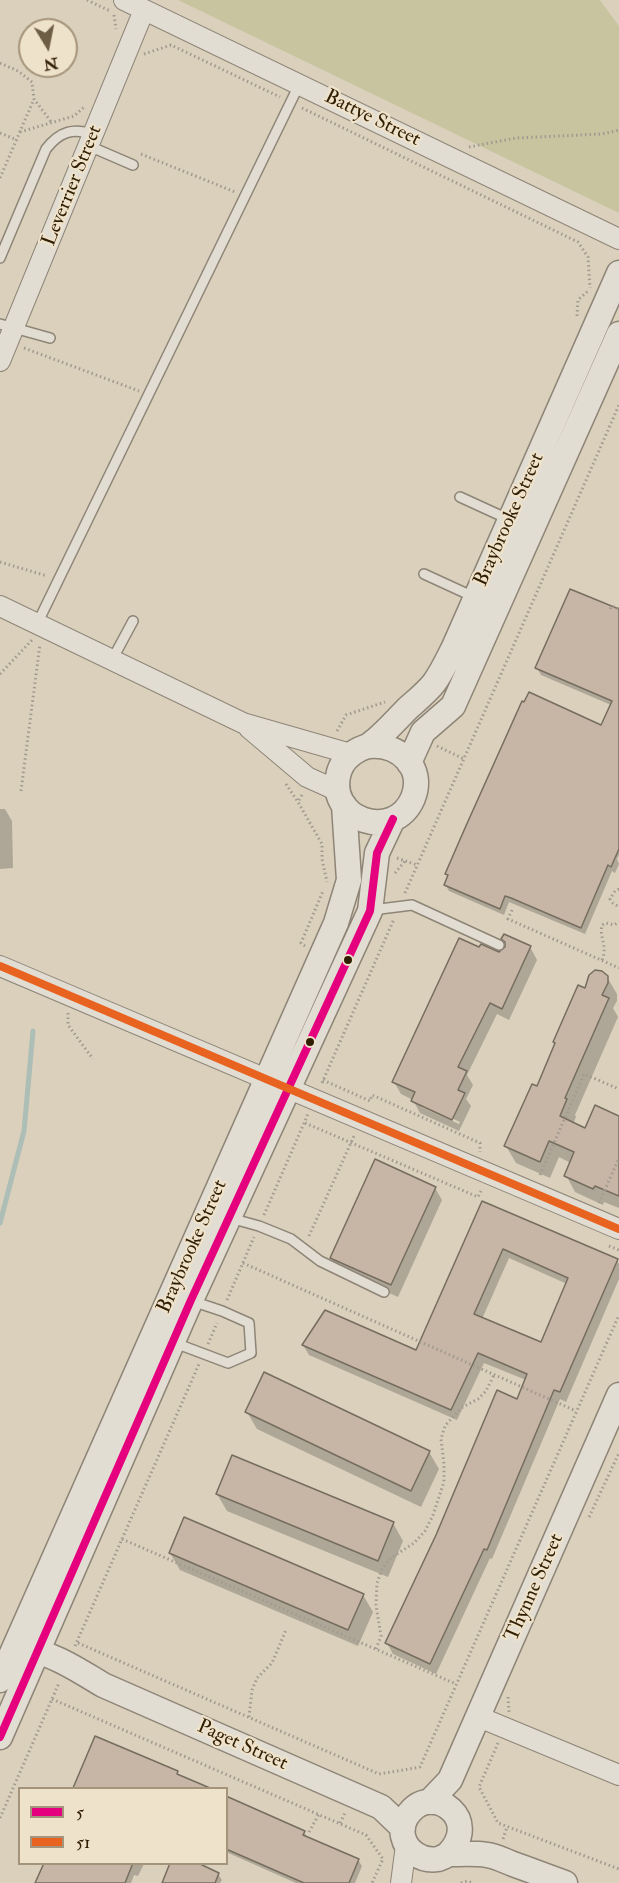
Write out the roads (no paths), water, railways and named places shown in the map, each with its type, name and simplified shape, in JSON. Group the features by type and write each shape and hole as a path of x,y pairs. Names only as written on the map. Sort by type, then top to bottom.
{"street":[{"name":"Battye Street","path":"124,0 619,239"},
{"name":"Leverrier Street","path":"0,361 8,331 91,140 144,10"},
{"name":"Braybrooke Street","path":"410,763 423,732 453,706 476,598 619,273"},
{"name":"Braybrooke Street","path":"361,750 465,652 619,334"},
{"path":"0,606 40,631 112,660 243,723 361,750 388,747 396,750 410,763 415,781 412,799 401,814 393,819 384,822 366,821 349,812 341,798 340,771 361,750"},
{"path":"243,723 307,777 341,798"},
{"name":"Braybrooke Street","path":"0,1737 28,1653 267,1078 336,923 350,879 341,798"},
{"name":"Braybrooke Street","path":"0,1680 28,1653 290,1088 370,911 377,853 393,819"},
{"path":"0,966 290,1088 366,1110 614,1238"},
{"name":"Thynne Street","path":"422,1804 450,1780 619,1395"},
{"name":"Paget Street","path":"28,1653 63,1674 103,1685 381,1807 405,1837"},
{"path":"479,1717 619,1775"},
{"path":"401,1882 456,1846 460,1838 450,1780"},
{"path":"401,1882 405,1818 422,1804 439,1803 448,1807 487,1855"},
{"name":"Paget Street","path":"381,1807 422,1804"},
{"path":"405,1837 419,1857 487,1855 565,1883"}],"lane":[{"path":"40,631 146,399 299,85"},
{"path":"0,258 46,149 52,140 71,131 79,130 91,140 133,165"},
{"path":"8,331 50,339"},
{"path":"460,497 510,520"},
{"path":"424,574 476,598"},
{"path":"112,660 133,621"},
{"path":"370,911 412,905 499,945"},
{"path":"228,1218 267,1229 291,1239 320,1261 384,1292"},
{"path":"172,1342 228,1362 250,1353 249,1323 191,1300"}],"waterway":[{"path":"0,1223 24,1131 33,1031"}]}
